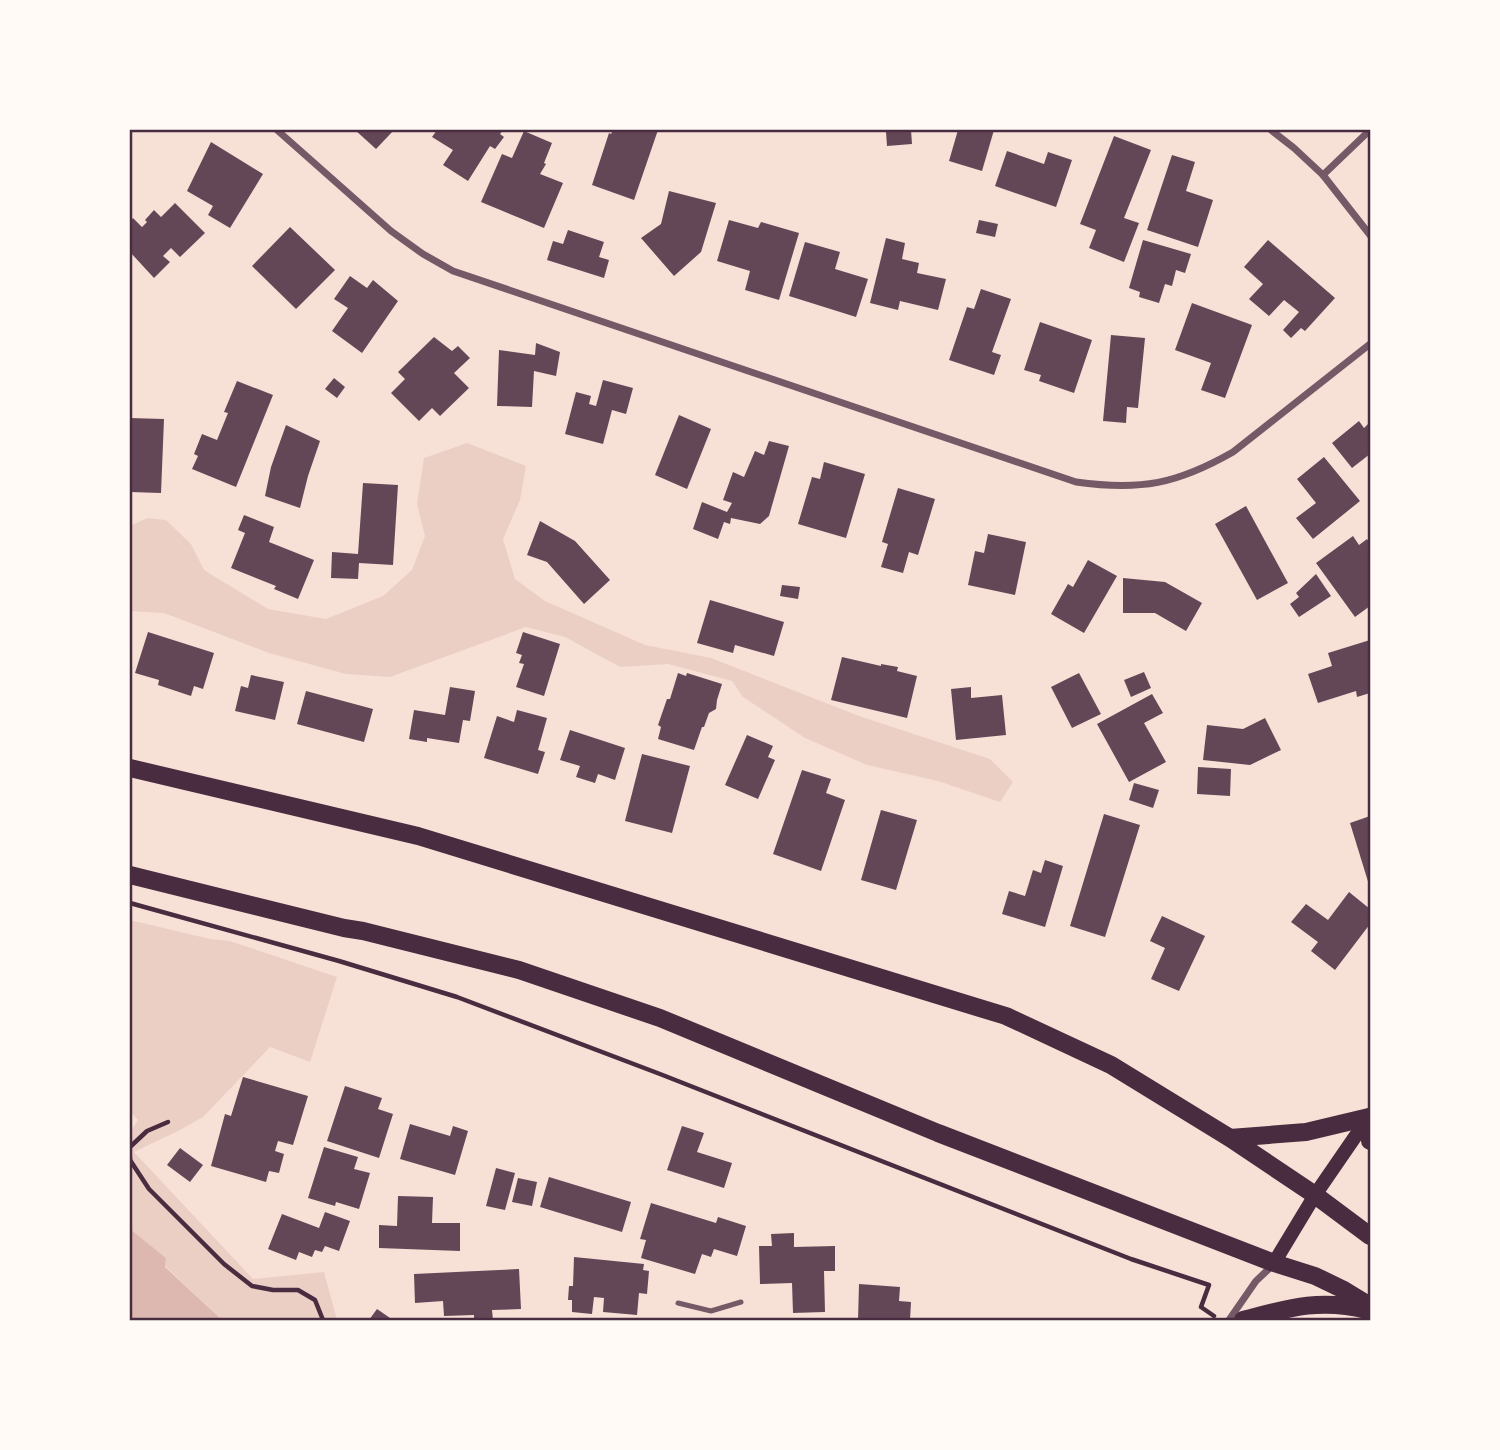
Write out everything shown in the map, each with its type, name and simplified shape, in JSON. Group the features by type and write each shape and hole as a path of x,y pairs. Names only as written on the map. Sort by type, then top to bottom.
{"main road":[{"path":"130,768 418,836 1006,1016 1111,1065 1230,1138 1370,1236"},
{"path":"130,876 344,928 363,930 519,970 660,1018 938,1133 1274,1263 1315,1276 1342,1289 1370,1309"},
{"path":"1230,1138 1306,1132 1370,1116"},
{"path":"1370,1116 1370,1141"},
{"path":"1274,1263 1315,1195 1370,1116"},
{"path":"1243,1321 1286,1308 1317,1304 1370,1309"}],"street":[{"path":"277,130 391,231 453,271 1076,482 1132,486 1169,481 1209,466 1233,452 1370,344"},
{"path":"1271,130 1323,174 1370,234"},
{"path":"1323,174 1370,130"},
{"path":"1229,1321 1256,1281 1274,1263"}],"lane":[{"path":"678,1303 711,1311 741,1302"},
{"path":"711,1311 711,1321"}],"path":[{"path":"130,903 457,997 647,1069 1131,1259 1209,1285 1201,1307 1220,1321"},
{"path":"130,1147 147,1131 168,1122"},
{"path":"130,1157 149,1189 224,1264 252,1286 273,1290 298,1290 315,1300 323,1321"}],"shaded area":[{"path":"467,443 526,466 520,500 503,539 515,579 545,601 645,645 711,658 859,716 990,759 1013,782 1000,802 938,781 867,765 805,738 743,697 732,681 668,664 620,667 565,637 526,627 390,677 346,674 269,653 164,613 130,611 130,526 147,518 166,520 191,544 204,570 268,609 326,619 383,596 412,570 425,536 417,504 424,458"},
{"path":"130,920 210,939 230,941 337,977 310,1062 270,1047 203,1117 134,1152 253,1279 324,1272 337,1320 222,1320 165,1266 166,1258 130,1229 130,1132 138,1120 130,1111"},
{"path":"130,1229 166,1258 165,1267 222,1320 130,1320"}],"building":[{"path":"355,130 394,130 376,149"},
{"path":"437,130 503,130 500,134 504,137 495,149 490,146 468,181 443,165 453,150 432,137"},
{"path":"613,130 658,130 634,200 592,185 609,133"},
{"path":"911,130 912,144 887,146 886,132"},
{"path":"958,130 994,130 982,171 949,161"},
{"path":"524,131 552,143 540,174 563,183 544,228 481,202 502,154 512,158"},
{"path":"1114,136 1151,150 1124,218 1139,223 1124,262 1089,248 1096,230 1080,224"},
{"path":"211,142 263,174 230,228 208,215 213,206 187,191"},
{"path":"1007,151 1044,164 1048,152 1072,160 1056,207 995,186"},
{"path":"1172,155 1195,162 1186,191 1213,200 1198,247 1147,230"},
{"path":"669,191 716,203 701,252 674,276 641,238 661,224"},
{"path":"175,203 205,233 180,257 171,248 163,256 170,262 154,278 130,252 130,222 133,218 142,227 154,210 161,217"},
{"path":"729,220 758,228 761,222 799,233 779,300 745,290 750,271 717,261"},
{"path":"979,220 998,224 995,237 976,233"},
{"path":"290,227 335,270 296,309 252,266"},
{"path":"568,230 604,242 599,257 609,260 604,278 547,260 553,241 563,244"},
{"path":"886,238 905,243 902,259 919,263 917,273 946,279 938,310 900,301 898,310 870,303"},
{"path":"1143,240 1191,254 1185,273 1176,270 1172,286 1165,284 1159,303 1139,297 1140,292 1129,288"},
{"path":"1268,240 1335,298 1305,331 1301,328 1291,338 1283,330 1299,312 1284,300 1269,316 1249,299 1263,284 1244,267"},
{"path":"805,242 840,252 835,269 868,279 856,317 789,296"},
{"path":"350,276 367,288 373,280 398,301 362,353 332,331 348,308 334,299"},
{"path":"981,289 1011,299 992,352 1001,355 994,375 949,360 967,307 974,309"},
{"path":"1192,303 1252,325 1225,398 1201,390 1211,363 1175,350"},
{"path":"1040,322 1092,340 1074,393 1039,381 1041,375 1024,370"},
{"path":"1111,335 1145,338 1138,408 1127,407 1126,423 1103,421"},
{"path":"434,337 452,351 458,346 470,358 454,373 469,388 440,416 432,408 419,421 391,393 405,379 398,372"},
{"path":"536,343 560,352 556,376 534,371 532,407 497,406 499,350 535,355"},
{"path":"334,378 345,387 337,398 325,389"},
{"path":"603,380 633,388 626,414 612,410 603,444 565,434 576,392 591,396 589,404 596,406"},
{"path":"237,381 273,395 236,487 192,469 198,456 194,454 202,434 217,440 228,413 224,412"},
{"path":"679,415 711,429 687,489 655,475"},
{"path":"130,418 164,419 161,493 130,492"},
{"path":"1359,421 1364,428 1370,422 1370,454 1352,468 1332,443"},
{"path":"286,425 320,441 300,508 265,496 271,467"},
{"path":"769,441 789,446 769,516 760,524 731,518 730,524 724,522 718,539 693,529 702,502 727,512 732,503 723,500 733,472 744,477 755,451 764,455"},
{"path":"1324,457 1360,501 1313,539 1296,518 1316,503 1297,479"},
{"path":"824,462 865,474 846,538 798,524 812,477 820,479"},
{"path":"363,483 398,485 393,565 359,563 358,579 331,578 332,552 358,554"},
{"path":"898,488 935,499 918,555 909,552 903,573 881,567 888,544 882,542"},
{"path":"1246,506 1288,583 1257,600 1215,524"},
{"path":"244,515 274,527 269,542 314,560 298,599 274,589 276,586 231,568 245,533 238,530"},
{"path":"540,521 575,541 610,580 584,604 547,562 527,555"},
{"path":"988,534 1026,542 1015,595 968,585 975,551 984,553"},
{"path":"1353,536 1359,545 1367,539 1370,544 1370,606 1355,617 1316,563"},
{"path":"1088,560 1117,576 1084,633 1051,614 1068,584 1073,587"},
{"path":"1316,574 1331,596 1299,617 1290,604 1299,597 1296,593"},
{"path":"1123,578 1165,582 1202,603 1186,631 1155,613 1123,613"},
{"path":"782,585 800,587 798,599 780,596"},
{"path":"710,600 784,622 774,656 735,645 733,653 697,643"},
{"path":"148,632 214,653 203,689 194,686 191,696 158,685 159,680 135,673"},
{"path":"523,632 560,644 544,696 516,687 524,664 519,663 522,655 516,653"},
{"path":"1370,640 1370,693 1357,697 1356,691 1318,703 1308,674 1332,666 1328,653"},
{"path":"842,657 898,667 897,671 917,676 907,718 831,700"},
{"path":"1144,672 1151,688 1131,697 1124,680"},
{"path":"678,673 686,676 687,673 722,684 716,709 709,713 694,750 658,739 661,727 658,725"},
{"path":"1079,673 1101,714 1072,728 1051,687"},
{"path":"251,675 284,682 275,720 235,711 241,686 248,688"},
{"path":"450,687 475,691 470,721 463,720 459,743 427,738 427,742 409,739 414,710 445,715"},
{"path":"971,687 971,698 1002,695 1006,735 956,740 951,689"},
{"path":"306,691 373,709 364,742 297,724"},
{"path":"1152,694 1163,713 1144,723 1166,762 1129,782 1097,724"},
{"path":"517,710 547,718 538,750 545,752 538,774 484,758 497,716 514,722"},
{"path":"1265,718 1281,750 1250,765 1203,760 1207,725 1243,729"},
{"path":"570,730 625,748 615,780 598,774 595,783 576,777 580,766 560,760"},
{"path":"747,735 773,746 768,757 775,760 758,799 725,785"},
{"path":"642,754 690,766 672,833 625,821"},
{"path":"1198,767 1231,769 1230,796 1197,794"},
{"path":"802,770 831,779 826,793 845,800 821,871 773,854"},
{"path":"1134,783 1159,790 1153,808 1129,800"},
{"path":"881,810 917,820 896,890 861,880"},
{"path":"1104,814 1140,825 1105,937 1070,926"},
{"path":"1370,816 1370,888 1350,823"},
{"path":"1045,860 1063,866 1045,927 1002,914 1009,891 1025,896 1033,870 1041,873"},
{"path":"1349,892 1370,909 1370,924 1335,970 1311,951 1318,942 1291,922 1306,904 1328,920"},
{"path":"1162,916 1205,936 1179,991 1151,979 1165,948 1150,941"},
{"path":"243,1077 308,1096 293,1145 278,1141 275,1151 284,1154 279,1173 269,1171 266,1182 211,1166 225,1114 231,1116"},
{"path":"345,1086 382,1098 378,1109 393,1114 379,1158 327,1141"},
{"path":"410,1124 450,1136 453,1126 468,1131 455,1175 400,1159"},
{"path":"682,1126 704,1133 697,1152 732,1163 724,1188 667,1170"},
{"path":"324,1147 358,1157 354,1169 370,1173 359,1209 336,1202 335,1206 308,1198"},
{"path":"180,1148 203,1165 190,1182 167,1165"},
{"path":"496,1168 515,1173 505,1210 486,1206"},
{"path":"549,1177 631,1202 622,1232 540,1207"},
{"path":"518,1178 537,1182 532,1206 512,1202"},
{"path":"398,1196 433,1197 432,1223 460,1223 460,1251 379,1248 379,1225 397,1226"},
{"path":"651,1203 716,1223 718,1217 746,1226 737,1256 714,1249 711,1257 702,1254 695,1274 641,1258 646,1240 640,1239"},
{"path":"325,1212 350,1221 339,1251 325,1246 322,1252 315,1250 312,1257 299,1252 296,1260 268,1249 282,1214 319,1228"},
{"path":"794,1233 794,1247 835,1246 835,1271 824,1271 825,1312 793,1313 792,1283 760,1284 759,1246 772,1246 771,1234"},
{"path":"574,1257 644,1264 643,1270 649,1271 647,1294 639,1293 637,1315 603,1312 604,1298 594,1297 592,1314 572,1312 572,1300 568,1300 569,1286 573,1286"},
{"path":"519,1269 521,1309 492,1310 493,1320 474,1320 474,1315 444,1316 443,1301 415,1303 414,1274"},
{"path":"859,1284 900,1287 899,1301 911,1302 910,1320 858,1320"},
{"path":"377,1309 393,1320 369,1320"}]}
